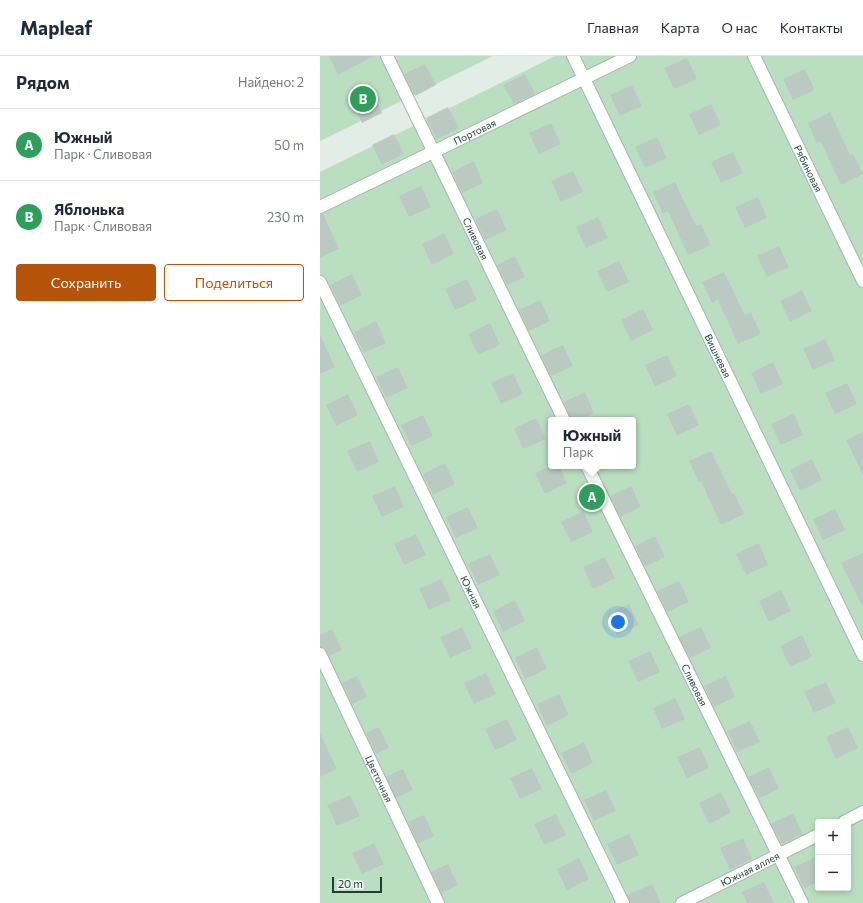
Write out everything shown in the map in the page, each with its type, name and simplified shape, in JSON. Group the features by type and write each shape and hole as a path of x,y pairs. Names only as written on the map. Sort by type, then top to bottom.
{"street":[{"name":"Сливовая","path":"388,56 433,153 563,417"},
{"name":"Вишневая","path":"573,56 863,655"},
{"name":"Портовая","path":"320,207 630,56"},
{"name":"Рябиновая","path":"754,56 863,281"},
{"name":"Южная","path":"320,282 624,903"},
{"name":"Сливовая","path":"588,469 802,903"},
{"name":"Цветочная","path":"320,654 438,903"},
{"path":"850,819 863,812"},
{"name":"Южная аллея","path":"682,903 815,837"}],"green space":[{"path":"320,56 493,56 320,141"},
{"path":"555,56 863,56 863,903 320,903 320,172"}],"building":[{"path":"329,56 374,56 338,75"},
{"path":"687,58 697,79 674,89 664,68"},
{"path":"425,64 436,85 415,96 404,74"},
{"path":"805,69 815,90 793,100 783,79"},
{"path":"525,74 535,94 514,104 503,85"},
{"path":"632,85 642,106 620,116 610,95"},
{"path":"371,88 382,113 362,123 350,100"},
{"path":"711,104 721,125 699,135 689,114"},
{"path":"448,107 459,128 437,139 426,118"},
{"path":"830,112 850,155 853,154 863,174 841,185 821,142 817,144 808,123"},
{"path":"551,123 561,144 539,154 529,133"},
{"path":"394,134 404,154 382,165 372,145"},
{"path":"657,137 667,158 645,168 635,147"},
{"path":"733,152 743,173 721,183 711,162"},
{"path":"474,161 483,183 462,193 452,172"},
{"path":"573,171 583,192 561,202 551,181"},
{"path":"675,182 696,226 701,224 711,245 688,255 668,211 663,214 653,192"},
{"path":"421,186 431,207 409,217 399,196"},
{"path":"758,197 767,218 745,228 735,207"},
{"path":"497,209 507,230 485,240 475,219"},
{"path":"320,214 323,214 339,249 320,258"},
{"path":"598,217 608,238 586,248 576,227"},
{"path":"444,233 454,254 432,265 422,244"},
{"path":"779,246 789,267 767,277 757,256"},
{"path":"515,256 525,277 507,285 497,265"},
{"path":"619,261 629,282 607,292 597,271"},
{"path":"724,272 745,315 751,313 761,334 738,344 718,300 712,303 702,282"},
{"path":"352,274 362,295 340,306 330,285"},
{"path":"467,279 477,300 455,310 445,289"},
{"path":"802,290 812,311 790,322 780,301"},
{"path":"540,300 550,321 529,331 519,310"},
{"path":"643,309 653,330 631,341 621,320"},
{"path":"376,321 386,343 364,353 354,332"},
{"path":"490,323 500,345 478,355 468,334"},
{"path":"320,335 335,367 320,374"},
{"path":"825,339 835,360 813,370 803,349"},
{"path":"563,345 573,366 551,376 541,355"},
{"path":"667,355 677,376 655,387 645,365"},
{"path":"773,362 783,384 761,394 751,373"},
{"path":"398,367 408,388 386,398 376,377"},
{"path":"513,373 523,394 501,404 491,383"},
{"path":"847,383 857,404 835,414 825,393"},
{"path":"585,392 594,413 586,417 570,417 564,402"},
{"path":"348,394 358,415 336,426 326,405"},
{"path":"689,404 699,425 677,436 667,414"},
{"path":"794,413 803,435 781,445 771,424"},
{"path":"423,415 433,436 411,446 401,425"},
{"path":"536,418 546,439 523,449 514,428"},
{"path":"863,432 863,475 846,440"},
{"path":"370,441 379,462 357,472 347,451"},
{"path":"711,451 732,494 734,493 744,514 721,525 701,481 699,482 689,461"},
{"path":"812,459 822,480 800,491 790,470"},
{"path":"445,463 455,484 433,495 423,474"},
{"path":"548,467 548,469 560,469 567,483 545,494 535,473"},
{"path":"395,486 404,507 382,517 372,496"},
{"path":"631,486 641,507 620,517 610,496"},
{"path":"468,507 478,528 456,538 446,517"},
{"path":"835,509 845,530 823,540 813,519"},
{"path":"583,511 593,532 571,542 561,522"},
{"path":"416,534 426,555 404,565 394,544"},
{"path":"655,536 665,557 645,567 635,546"},
{"path":"759,543 768,565 746,575 736,554"},
{"path":"863,553 863,608 841,563"},
{"path":"490,554 500,575 478,585 468,564"},
{"path":"605,557 615,578 593,589 583,567"},
{"path":"441,579 451,600 429,610 419,589"},
{"path":"679,581 689,602 667,612 657,591"},
{"path":"781,590 791,611 769,622 759,601"},
{"path":"515,600 525,621 503,632 493,611"},
{"path":"629,604 639,625 617,635 607,614"},
{"path":"462,627 472,648 450,658 440,637"},
{"path":"701,627 711,648 690,658 679,637"},
{"path":"332,629 342,650 329,656 325,648 320,647 320,635"},
{"path":"802,635 812,657 790,667 780,646"},
{"path":"537,647 547,669 525,679 515,658"},
{"path":"650,651 660,672 638,682 628,661"},
{"path":"486,673 496,694 474,704 464,683"},
{"path":"357,676 367,697 352,704 342,683"},
{"path":"726,676 735,697 714,707 704,686"},
{"path":"826,682 836,703 814,713 804,692"},
{"path":"559,694 569,715 547,726 537,704"},
{"path":"675,698 685,719 662,729 653,708"},
{"path":"507,719 517,740 495,750 485,729"},
{"path":"750,721 760,742 737,752 727,731"},
{"path":"379,727 389,748 376,754 366,733"},
{"path":"848,727 858,748 836,759 826,737"},
{"path":"320,733 337,769 320,777"},
{"path":"584,742 593,763 571,774 561,753"},
{"path":"700,747 709,768 687,778 677,757"},
{"path":"769,767 779,789 759,798 748,777"},
{"path":"532,768 542,789 520,799 510,778"},
{"path":"403,769 413,790 396,798 386,777"},
{"path":"606,790 616,811 594,821 584,800"},
{"path":"721,792 731,813 709,824 699,803"},
{"path":"350,795 360,816 337,826 327,805"},
{"path":"793,813 803,834 782,844 771,824"},
{"path":"556,814 566,835 544,845 534,824"},
{"path":"424,815 434,836 418,844 408,822"},
{"path":"629,834 639,855 617,865 607,844"},
{"path":"743,838 752,859 730,870 720,848"},
{"path":"374,843 384,864 362,874 352,853"},
{"path":"815,857 815,883 804,888 794,867"},
{"path":"579,858 589,879 567,890 557,869"},
{"path":"448,864 458,885 441,893 431,872"},
{"path":"764,882 774,903 747,903 742,892"},
{"path":"652,884 661,903 630,903 627,895"}],"place":[{"name":"Яблонька","path":"363,99"},
{"name":"Южный","path":"592,497"}]}
